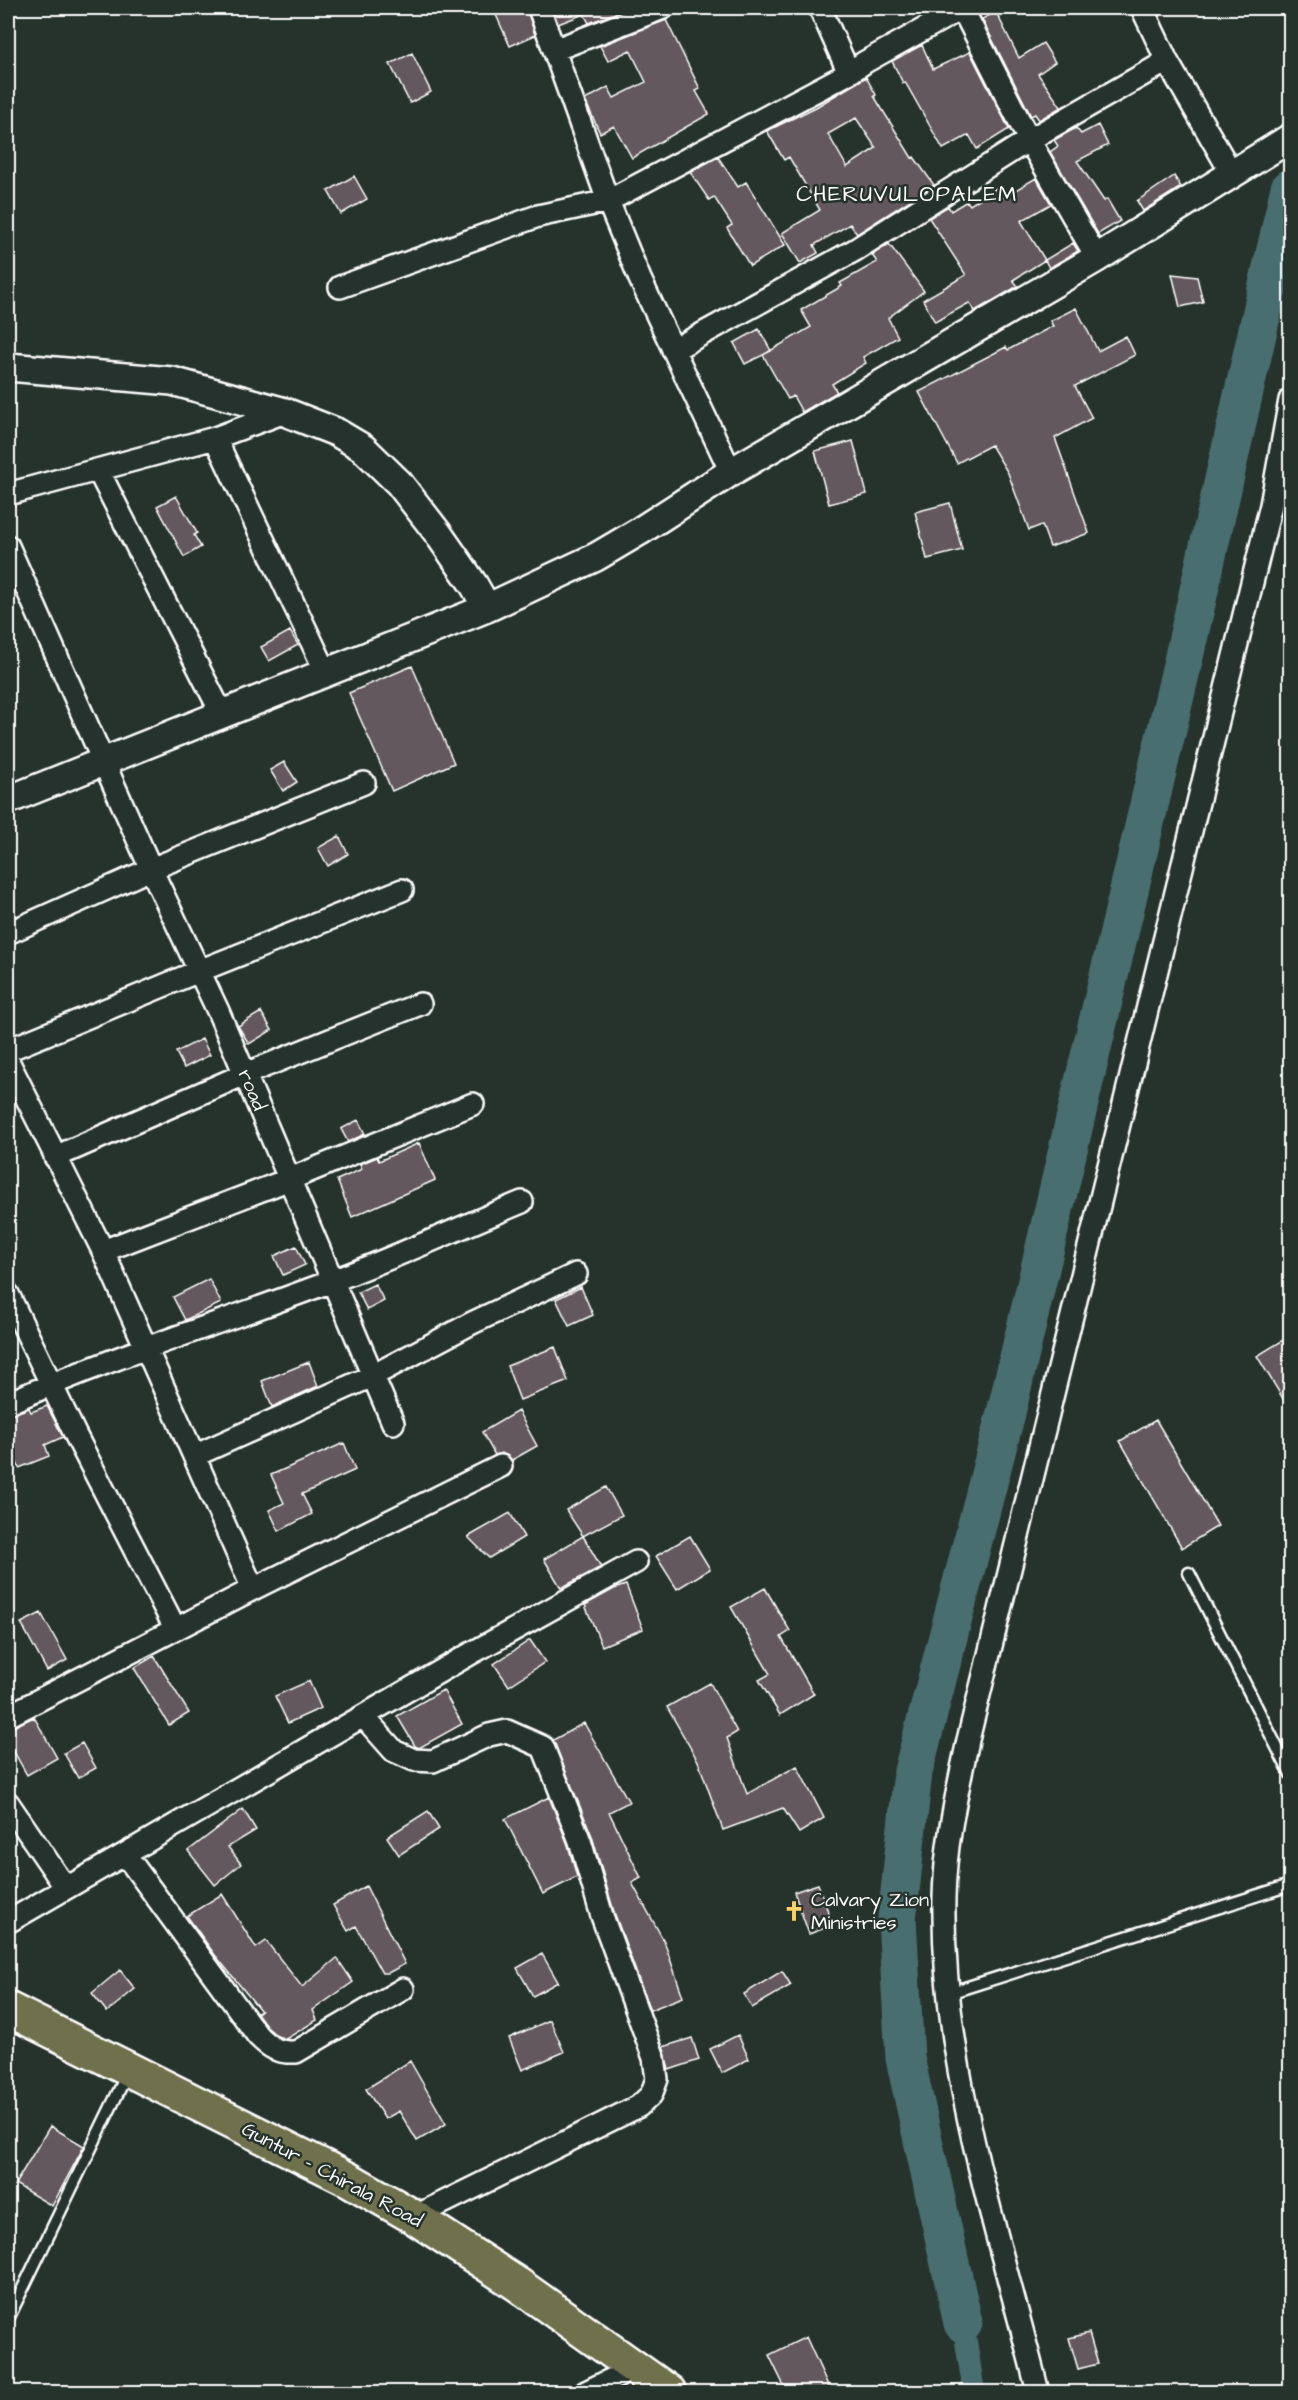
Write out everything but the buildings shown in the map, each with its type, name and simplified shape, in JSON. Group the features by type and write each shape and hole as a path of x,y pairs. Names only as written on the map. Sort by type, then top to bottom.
{"main road":[{"name":"Guntur - Chirala Road","path":"8,2008 348,2179 414,2217 517,2284 669,2392"}],"street":[{"path":"539,8 608,201 673,350 730,472"},
{"path":"554,50 663,8"},
{"path":"820,8 849,74"},
{"path":"340,287 538,216 608,201 849,74 865,62 962,8 1029,140 1097,258"},
{"path":"1142,8 1167,61 1232,174"},
{"path":"673,350 855,250 1029,140 1167,61"},
{"path":"8,800 487,608 596,557 730,472 1097,258 1279,144"},
{"path":"8,367 172,381 285,412 336,432 363,448 399,483 437,532 487,608"},
{"path":"1038,2392 973,2145 955,2054 944,1899 948,1840 968,1740 1271,505 1290,400"},
{"path":"8,494 216,438 285,412"},
{"path":"216,438 326,672"},
{"path":"98,470 222,714"},
{"name":"road","path":"8,546 46,636 245,1074 393,1423"},
{"path":"8,933 151,869 364,783"},
{"path":"8,1050 402,890"},
{"path":"55,1157 245,1074 420,1004"},
{"path":"10,1072 103,1251 253,1589"},
{"path":"103,1251 290,1179 473,1104"},
{"path":"8,1402 51,1383 145,1348 333,1281 522,1202"},
{"path":"194,1456 372,1376 472,1323 576,1274"},
{"path":"8,1294 175,1628"},
{"path":"8,1716 175,1628 501,1466"},
{"path":"8,1922 470,1654 636,1562"},
{"path":"363,1716 394,1751 414,1760 433,1761 489,1735 507,1731 543,1747 580,1840 602,1916 654,2058 657,2079 651,2096 623,2115 526,2160 414,2217"},
{"path":"8,1803 66,1888"},
{"path":"124,1854 258,2036 271,2049 283,2053 296,2052 315,2043 403,1989"},
{"path":"586,2392 635,2368"}],"lane":[{"path":"1189,1573 1290,1773"},
{"path":"950,1993 1290,1885"},
{"path":"8,2319 129,2070"}],"waterway":[{"path":"963,2323 905,2058 897,1919 913,1772 1006,1413 1183,661 1290,188"},
{"path":"963,2323 974,2392"}],"place":[{"name":"Calvary Zion Ministries","path":"794,1911"}],"district":[{"name":"CHERUVULOPALEM","path":"907,194"}]}
